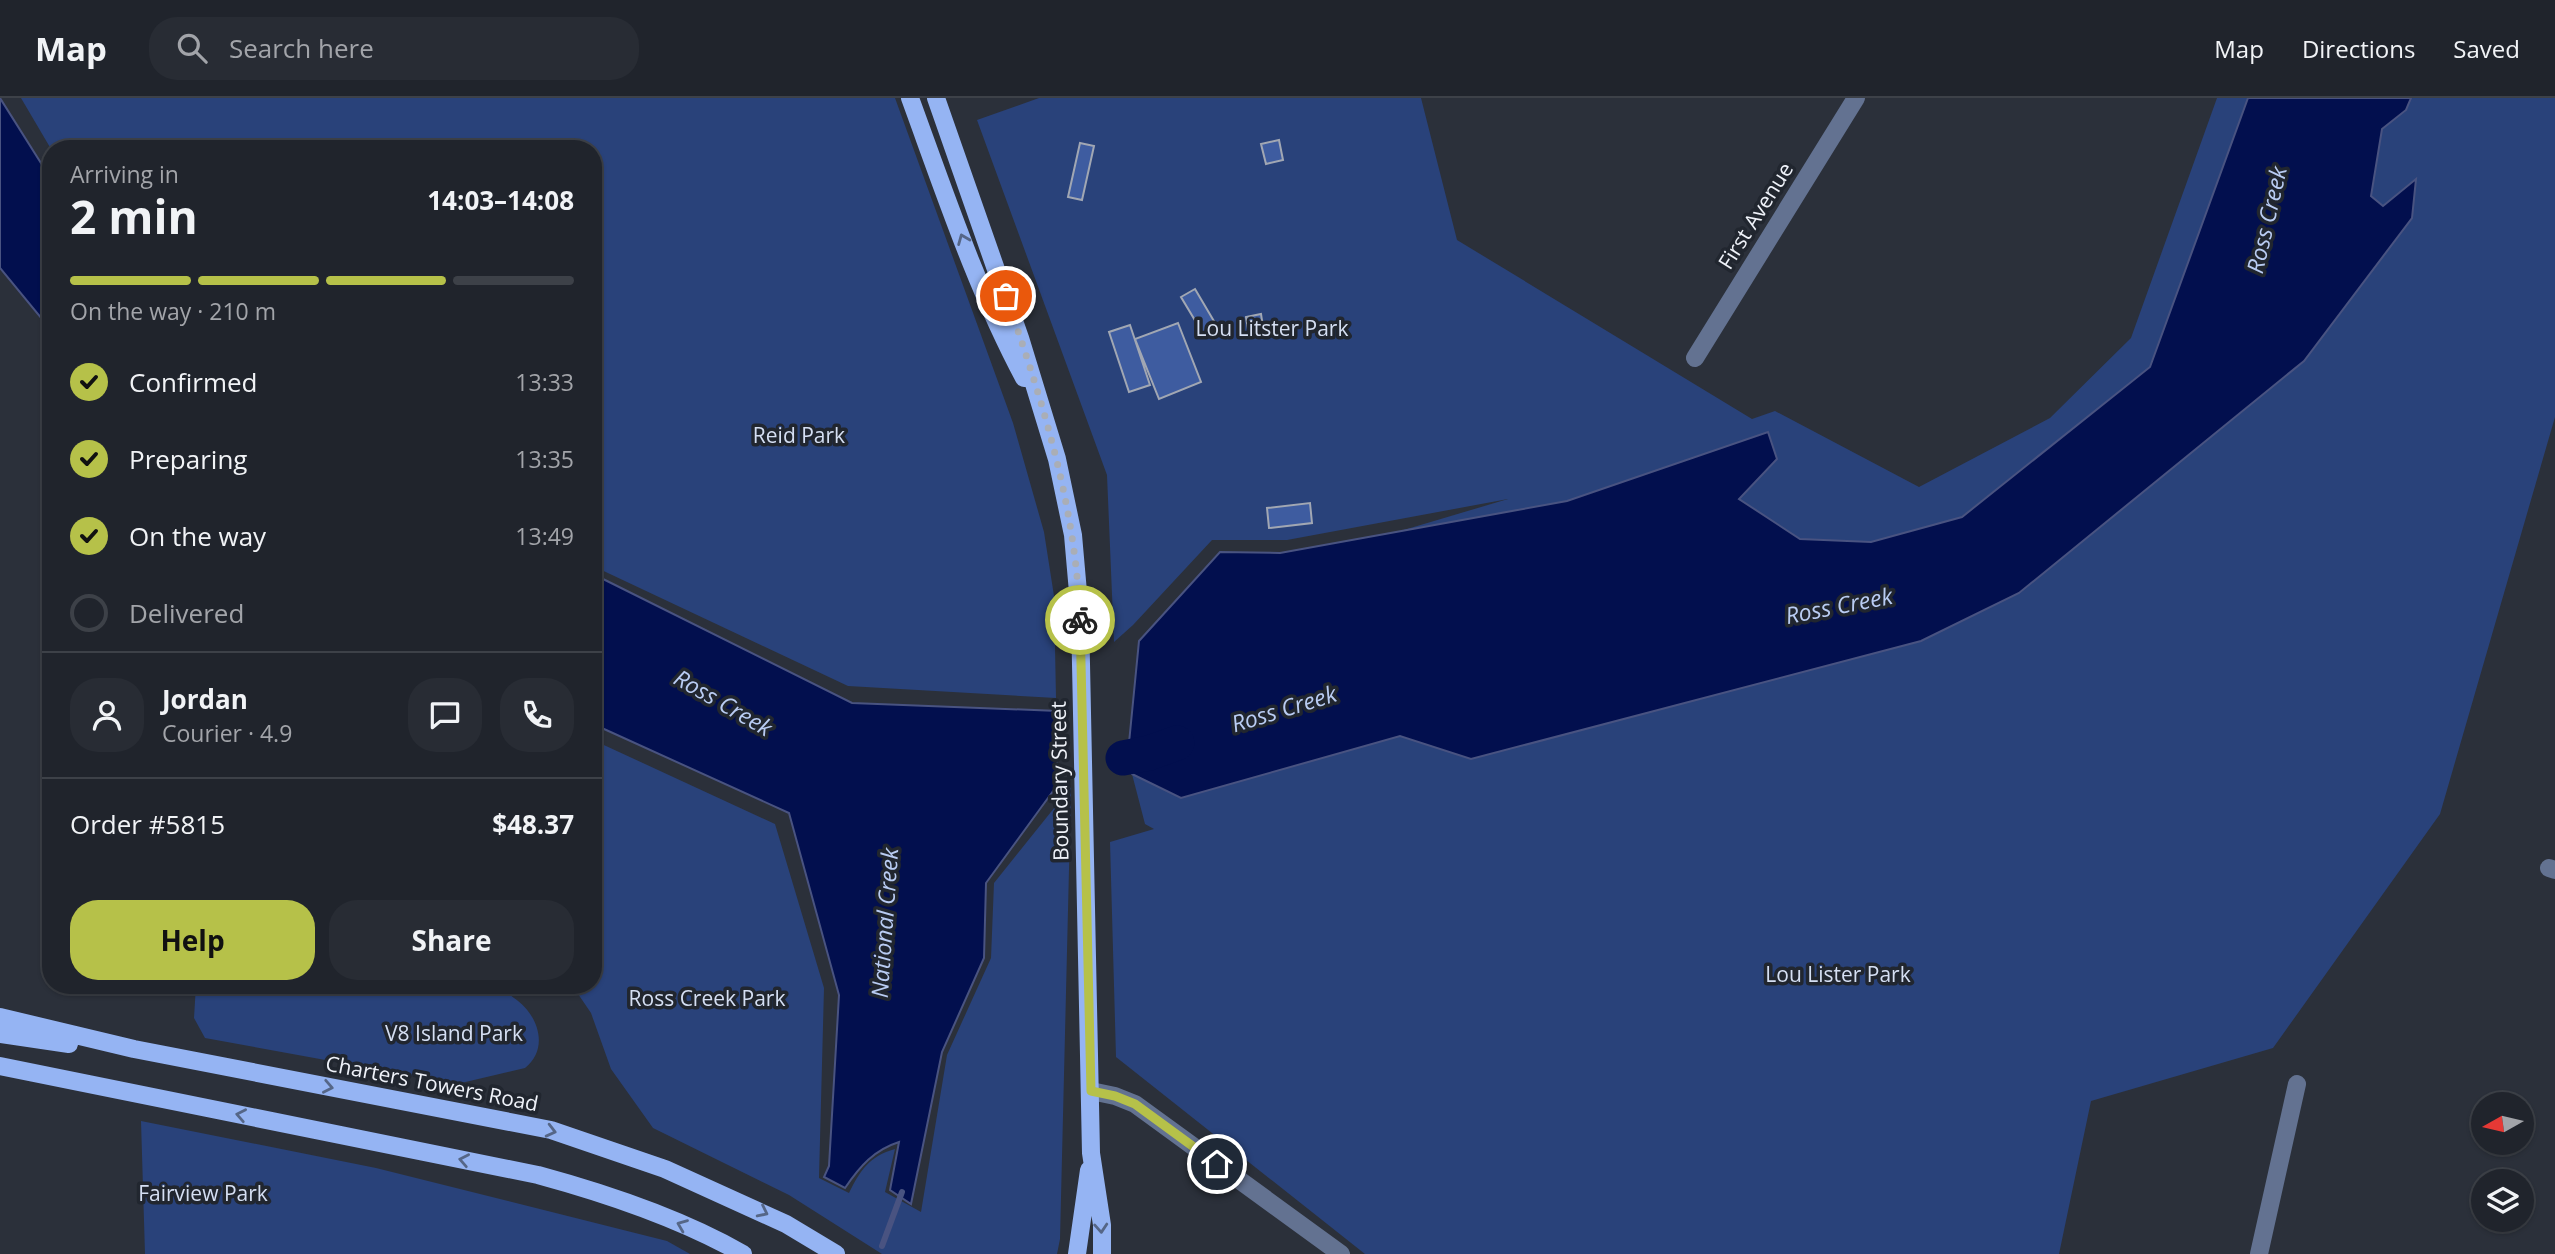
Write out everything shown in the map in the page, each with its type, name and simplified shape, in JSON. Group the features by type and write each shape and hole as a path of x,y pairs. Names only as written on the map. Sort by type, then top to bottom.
{"main road":[{"name":"Boundary Street","path":"910,98 1006,344 1042,412"},
{"name":"Boundary Street","path":"936,98 1016,326 1042,412 1067,500 1076,568 1080,615 1091,1091 1091,1153 1077,1254"},
{"name":"Charters Towers Road","path":"0,1017 134,1049 538,1128 583,1140 665,1169 741,1202 786,1224 836,1254"},
{"path":"0,1034 134,1049"},
{"path":"0,1066 538,1175 582,1187 653,1213 743,1254"},
{"name":"Boundary Street","path":"1091,1153 1102,1225 1102,1254"}],"street":[{"name":"First Avenue","path":"1695,358 1856,98"},
{"path":"2259,1254 2297,1084"},
{"path":"1091,1091 1135,1104 1341,1254"}],"green space":[{"name":"Reid Park","path":"21,98 895,98 1013,423 1044,532 1054,596 1056,698 848,686 602,570 602,140 46,140"},
{"name":"Lou Litster Park","path":"1039,98 1421,98 1457,240 1752,419 1775,411 1919,487 2050,418 2131,338 2217,98 2248,98 2150,367 1961,517 1871,542 1800,539 1739,499 1777,459 1768,433 1567,501 1397,532 1508,499 1287,540 1212,540 1114,642 1107,475 977,120"},
{"name":"Lou Lister Park","path":"2411,98 2555,98 2555,417 2440,814 2273,1048 2091,1101 2059,1254 1365,1254 1116,1057 1110,842 1154,829 1145,824 1132,774 1181,798 1400,736 1471,759 1921,641 2019,593 2304,360 2383,206 2371,196 2382,129 2406,110"},
{"name":"Ross Creek Park","path":"602,744 775,824 824,988 819,1178 849,1193 866,1165 895,1149 885,1192 921,1212 947,1055 991,958 994,883 1071,787 1060,1239 1057,1254 882,1254 789,1195 653,1128 611,1069 591,1013 578,994 602,994"},
{"name":"V8 Island Park","path":"195,994 507,994 529,1013 535,1022 539,1041 533,1060 525,1068 457,1084 205,1038 194,1018"},
{"name":"Fairview Park","path":"141,1121 376,1168 667,1241 690,1254 145,1254"}],"water":[{"path":"0,98 42,165 42,319 0,268"},
{"path":"2248,98 2411,98 2406,110 2382,129 2371,196 2383,206 2416,179 2412,218 2304,361 2019,593 1921,641 1471,759 1400,736 1181,798 1132,774 1129,743 1139,641 1220,552 1280,553 1567,501 1768,432 1777,459 1739,499 1800,539 1871,542 1962,517 2150,367"},
{"name":"National Creek","path":"602,578 852,703 1058,711 1056,787 986,883 984,958 942,1052 911,1204 890,1190 899,1142 882,1149 868,1160 845,1188 824,1177 829,1166 839,995 789,813 602,728"}],"building":[{"path":"1279,140 1283,160 1266,164 1261,144"},
{"path":"1080,143 1094,146 1082,200 1068,197"},
{"path":"1195,289 1218,328 1205,337 1181,297"},
{"path":"1261,314 1264,334 1249,336 1246,317"},
{"path":"1178,323 1201,382 1159,399 1135,339"},
{"path":"1130,325 1150,385 1129,392 1109,332"},
{"path":"1310,503 1312,523 1269,528 1267,508"}],"waterway":[{"name":"Ross Creek","path":"1123,758 1149,753 1177,743"},
{"path":"882,1246 902,1192"}],"way so far":[{"path":"1006,296 1057,459 1067,500 1073,535 1080,620"}],"route":[{"path":"1080,620 1091,1091 1135,1104 1217,1164"}]}
